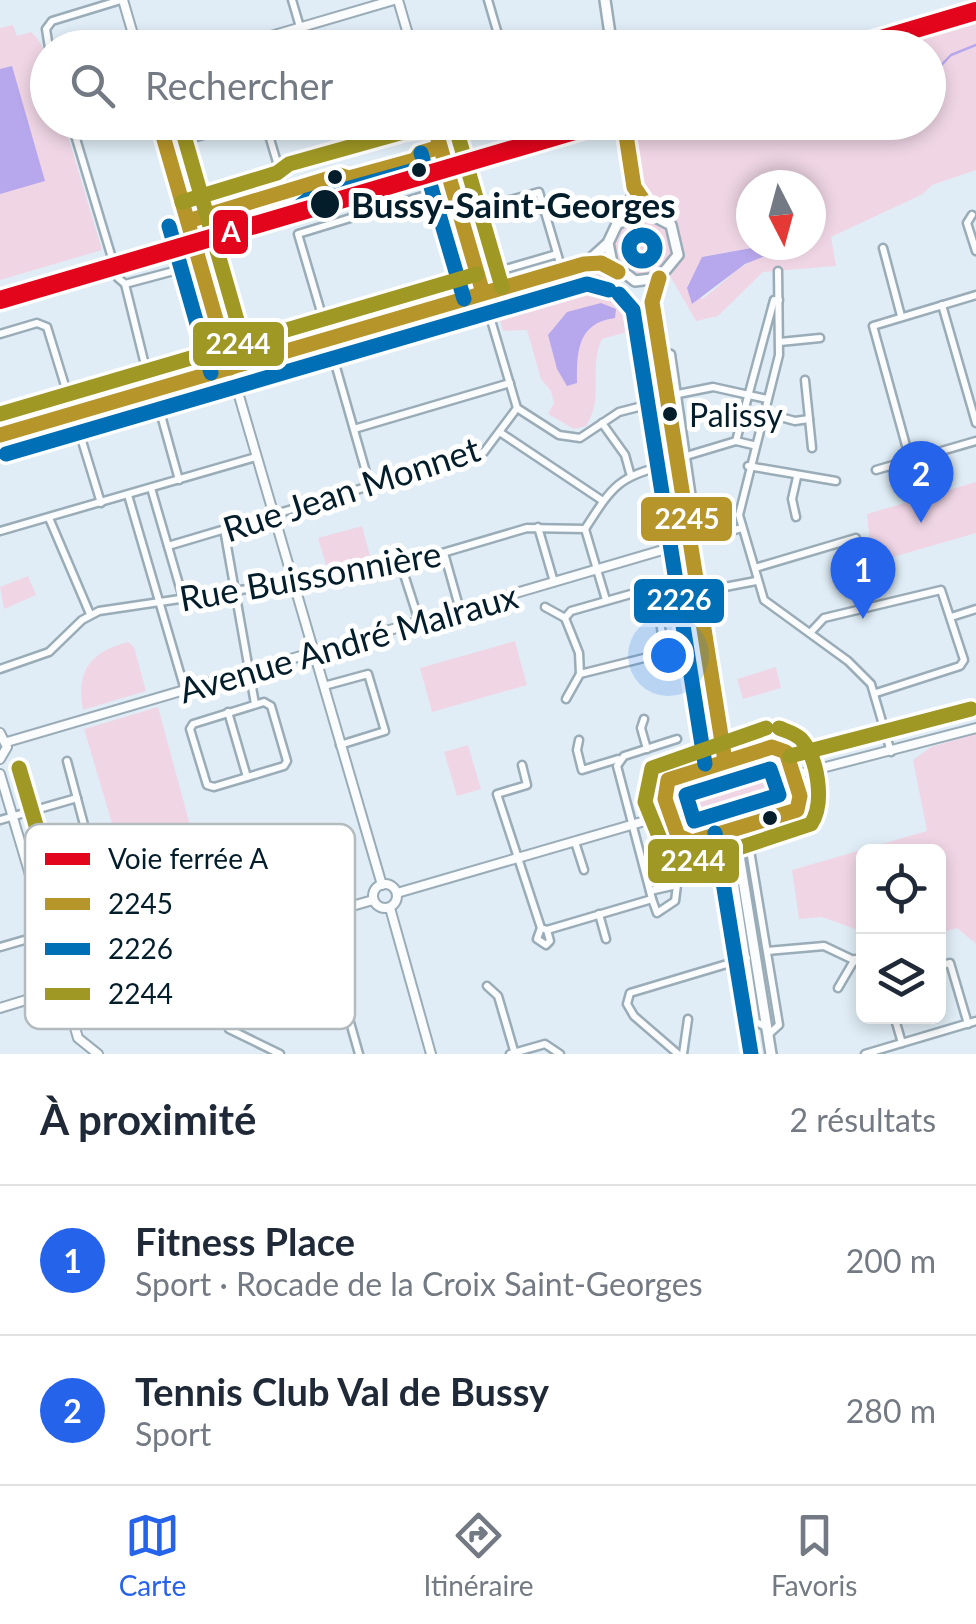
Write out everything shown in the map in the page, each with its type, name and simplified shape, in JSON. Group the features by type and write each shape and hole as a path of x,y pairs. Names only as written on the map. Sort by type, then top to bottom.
{"main road":[{"path":"605,0 609,30"},
{"path":"626,140 634,187 628,215"},
{"path":"634,187 652,213 671,225 678,244 674,264 658,278 635,281"},
{"path":"584,264 608,243 616,224 628,215 652,213"},
{"path":"608,243 618,272"},
{"path":"0,435 584,264 604,264 635,281 652,302"},
{"path":"658,278 652,302 656,334 724,761"},
{"path":"781,748 795,775 801,800 797,810 736,829 684,841 669,814 664,788 668,780 724,761 781,748"},
{"path":"736,829 772,1054"}],"street":[{"path":"48,30 47,25 122,0 131,30"},
{"path":"292,0 300,27"},
{"path":"291,30 396,0 406,30"},
{"path":"488,0 497,30"},
{"path":"76,140 118,278 124,284 148,373"},
{"path":"164,140 382,884 397,893 669,814"},
{"path":"166,146 186,140"},
{"path":"186,215 281,185 270,140"},
{"path":"439,140 518,408 570,438 588,435 619,412 658,402"},
{"path":"370,486 298,234 452,187"},
{"path":"460,214 539,192 562,270"},
{"path":"972,215 967,223 976,251"},
{"path":"882,248 902,316"},
{"path":"324,322 557,254"},
{"path":"124,284 200,264"},
{"path":"778,271 780,342 739,516 766,604 848,661 876,693 892,754"},
{"path":"910,460 873,326 976,295"},
{"path":"736,441 766,321 774,300 779,300"},
{"path":"942,305 976,423"},
{"path":"0,334 44,323 101,503"},
{"path":"656,334 648,346 672,487 682,492"},
{"path":"780,342 820,338"},
{"path":"659,350 672,354 693,505 686,516"},
{"path":"0,416 225,351"},
{"path":"804,380 812,448"},
{"path":"354,428 510,383"},
{"path":"0,454 235,385"},
{"path":"678,394 713,387 766,400"},
{"path":"154,390 179,480"},
{"name":"Rue Jean Monnet","path":"168,546 484,452 518,408"},
{"path":"762,412 794,421 809,419"},
{"path":"602,423 625,456 630,473"},
{"path":"501,433 603,501"},
{"path":"686,456 736,441 753,448"},
{"path":"876,470 976,441"},
{"path":"0,531 256,457"},
{"path":"606,600 586,529 603,501 630,473 668,465"},
{"path":"748,466 836,482"},
{"path":"796,517 792,499 797,477"},
{"path":"151,488 183,598"},
{"path":"128,495 185,690"},
{"path":"0,670 49,652 90,614 48,518"},
{"path":"538,527 554,582"},
{"name":"Rue Buissonnière","path":"90,614 401,566 538,527 586,529"},
{"path":"224,528 255,704"},
{"path":"690,542 742,528"},
{"path":"754,568 856,538"},
{"name":"Avenue André Malraux","path":"7,742 690,542"},
{"path":"444,553 460,610"},
{"path":"401,566 419,622"},
{"path":"710,590 756,580"},
{"path":"810,633 824,618 938,587 964,660 960,666 876,693"},
{"path":"566,618 571,611 652,588 664,652 580,674"},
{"path":"545,607 566,618 580,653 580,674 566,699"},
{"path":"950,617 976,609"},
{"path":"660,619 690,615"},
{"path":"324,686 368,674 385,731 340,745"},
{"path":"255,704 271,706 287,761 284,766 207,785 190,729 194,722 228,712 255,704"},
{"path":"228,712 247,777"},
{"path":"644,719 641,728 647,749"},
{"path":"795,775 892,754 976,728"},
{"path":"0,734 7,742 0,759"},
{"path":"580,740 577,750 582,770 678,739"},
{"path":"522,765 528,785 497,794 544,929 599,914 651,895 677,885 676,900 657,913 651,895 631,825 618,759"},
{"path":"66,761 83,824"},
{"path":"0,774 25,860"},
{"path":"0,820 77,798"},
{"path":"736,829 767,952 778,1024 768,1031 756,1022 736,829"},
{"path":"574,842 584,870"},
{"path":"382,884 374,892 373,900 378,906 390,908"},
{"path":"397,893 390,908 432,1054"},
{"path":"355,905 373,900"},
{"path":"599,914 606,939"},
{"path":"0,948 25,941"},
{"path":"767,952 824,946 856,959 838,988"},
{"path":"688,1019 681,1054 634,1016 627,1004 630,994 747,958"},
{"path":"865,1054 972,1022 950,963 946,964"},
{"path":"487,986 498,996 513,1054 544,1044 560,1054"},
{"path":"0,1008 25,1000"},
{"path":"896,1024 902,1043"},
{"path":"75,1029 78,1038 98,1054"},
{"path":"232,1029 280,1054"},
{"path":"351,1029 359,1054"}],"shaded area":[{"path":"976,21 976,170 932,185 923,194 831,237 836,266 763,272 718,316 696,321 670,276 680,261 682,240 648,196 638,196 632,140 946,140 946,31"},
{"path":"13,25 17,36 30,32 30,140 69,140 102,250 0,280 0,28"},
{"path":"12,66 30,140 33,140 45,181 0,194 0,69"},
{"path":"643,217 664,226 673,247 664,268 643,277 622,268 613,247 622,226"},
{"path":"736,251 736,260 755,260 692,304 687,288 702,257"},
{"path":"598,269 613,285 636,296 641,328 602,339 596,361 592,415 586,426 574,429 548,414 554,403 551,391 541,379 527,330 503,331 494,298"},
{"path":"601,303 616,309 615,318 602,321 586,333 579,351 577,383 567,386 557,369 548,335 567,312"},
{"path":"976,482 976,533 872,563 867,514"},
{"path":"362,526 370,556 327,568 318,538"},
{"path":"28,576 36,595 4,609 0,587"},
{"path":"515,641 527,685 432,712 420,668"},
{"path":"128,642 134,647 146,691 83,710 82,685 88,666 104,652"},
{"path":"776,667 781,688 743,699 737,679"},
{"path":"158,707 190,824 112,824 84,729"},
{"path":"976,733 976,944 957,928 946,931 946,844 882,844 927,831 913,760 931,747"},
{"path":"468,745 481,789 457,796 444,752"},
{"path":"772,750 785,754 780,771 786,790 797,794 794,806 693,839 679,832 667,792 672,781"},
{"path":"856,852 856,929 822,917 799,919 792,870"}],"waterway":[{"path":"946,60 976,45"}],"railway":[{"path":"0,299 31,287"}],"rail line":[{"name":"A","path":"912,30 976,11"},
{"name":"A","path":"0,300 544,140"}],"transit line":[{"name":"2245","path":"164,140 230,368"},
{"name":"2244","path":"185,140 249,362"},
{"name":"2244","path":"182,202 277,173 289,164 375,140"},
{"name":"2245","path":"438,140 483,293"},
{"name":"2244","path":"459,140 502,287"},
{"name":"2245","path":"627,140 634,187 652,213"},
{"name":"2245","path":"188,221 340,175 349,178 415,160 420,153 440,147"},
{"name":"2226","path":"421,153 464,299"},
{"name":"2226","path":"194,240 296,209 307,200 411,171 446,166"},
{"name":"2226","path":"169,226 211,373"},
{"name":"2226","path":"642,235 652,238 655,248 652,258 642,261 632,258 629,248 632,238 642,235"},
{"name":"2245","path":"0,435 584,264 601,263 618,272"},
{"name":"2244","path":"0,414 477,274"},
{"name":"2245","path":"659,278 652,302 725,761"},
{"name":"2226","path":"6,454 587,284 609,290"},
{"name":"2226","path":"619,294 633,310 705,764"},
{"name":"2244","path":"790,756 971,709"},
{"name":"2244","path":"766,728 652,768 645,802 665,851 696,862 811,824 818,805 812,757 801,739 779,728"},
{"name":"2245","path":"772,747 786,752 800,796 797,810 692,842 678,836 665,799 668,780 772,747"},
{"name":"2244","path":"19,768 36,824"},
{"name":"2226","path":"770,769 779,795 694,821 686,795 770,769"},
{"name":"2226","path":"715,833 751,1054"}],"place":[{"name":"Bussy-Saint-Georges","path":"325,204"},
{"name":"Palissy","path":"670,414"},
{"name":"Tennis Club Val de Bussy","path":"921,523"},
{"name":"Fitness Place","path":"863,619"}]}
